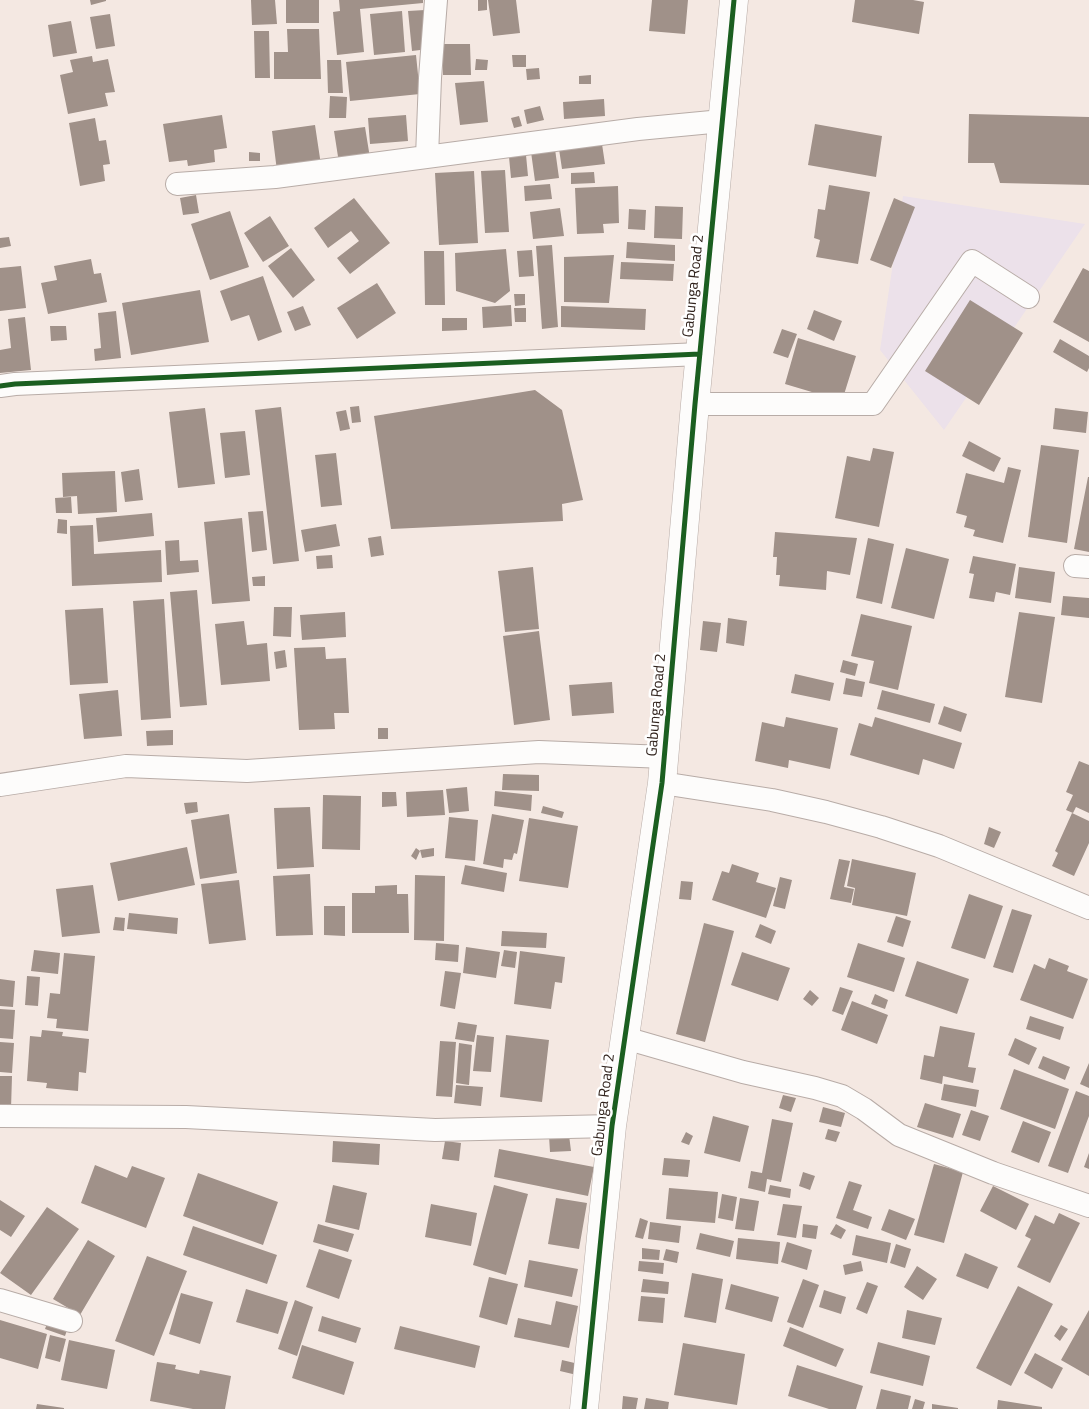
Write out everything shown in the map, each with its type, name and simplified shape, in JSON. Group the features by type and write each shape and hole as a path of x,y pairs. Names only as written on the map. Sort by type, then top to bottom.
{"street":[{"path":"427,156 436,0"},
{"name":"Gabunga Road 2","path":"584,1409 612,1126 663,770 695,404 734,0"},
{"path":"177,184 275,176 638,129 722,120"},
{"path":"695,404 873,404 972,261 1028,297"},
{"path":"0,386 700,354"},
{"path":"0,785 126,766 247,771 539,752 663,770 881,827 939,846 1089,908"},
{"path":"625,1038 743,1072 842,1096 864,1109 899,1135 993,1173 1089,1206"},
{"path":"0,1116 186,1117 435,1130 612,1126"},
{"path":"0,1300 71,1321"}],"shaded area":[{"path":"903,196 1085,224 944,430 880,350"}],"building":[{"path":"90,0 106,0 106,1 91,5"},
{"path":"251,0 275,0 277,24 252,25"},
{"path":"286,0 319,0 319,23 286,23"},
{"path":"339,0 423,0 423,3 360,9 364,52 337,55 333,12 340,11"},
{"path":"478,0 487,0 487,10 478,11"},
{"path":"488,0 516,0 520,33 493,36"},
{"path":"652,0 688,0 685,34 649,31"},
{"path":"855,0 913,0 924,2 919,34 852,22"},
{"path":"425,10 428,49 412,51 408,11"},
{"path":"402,11 405,52 374,55 370,14"},
{"path":"110,14 115,46 96,49 90,17"},
{"path":"71,21 77,53 53,57 48,25"},
{"path":"287,29 319,29 321,79 274,79 274,52 288,52"},
{"path":"254,31 269,31 270,78 255,78"},
{"path":"442,44 470,44 471,75 443,75"},
{"path":"416,55 420,94 350,101 346,62"},
{"path":"512,55 526,55 526,67 513,67"},
{"path":"92,56 93,62 108,59 115,92 105,93 108,106 68,114 60,75 73,72 70,60"},
{"path":"476,59 488,60 487,70 475,70"},
{"path":"327,60 341,60 343,93 328,93"},
{"path":"539,68 540,79 527,80 526,69"},
{"path":"591,75 591,84 579,84 579,76"},
{"path":"484,81 488,122 460,125 455,83"},
{"path":"330,96 347,97 346,118 329,118"},
{"path":"604,99 605,116 564,119 563,102"},
{"path":"540,106 544,120 527,124 524,110"},
{"path":"969,114 1089,117 1089,185 1000,183 994,163 968,163"},
{"path":"222,115 227,148 214,150 215,162 188,166 187,160 169,162 163,124"},
{"path":"406,115 408,141 370,144 368,118"},
{"path":"519,116 522,126 514,128 511,118"},
{"path":"95,118 99,141 106,140 110,164 103,165 105,181 80,186 69,123"},
{"path":"815,124 882,136 876,177 808,165"},
{"path":"315,125 321,165 277,171 272,131"},
{"path":"365,127 370,158 339,163 334,131"},
{"path":"602,144 605,164 562,169 559,149"},
{"path":"555,149 559,178 535,181 531,152"},
{"path":"249,152 260,153 260,161 249,161"},
{"path":"526,155 528,176 511,178 509,157"},
{"path":"505,170 509,232 485,233 481,171"},
{"path":"474,171 478,243 439,245 435,173"},
{"path":"594,172 595,183 571,184 571,173"},
{"path":"550,184 552,199 525,201 524,186"},
{"path":"829,185 870,192 858,264 816,257 820,240 814,238 818,209 825,210"},
{"path":"618,186 619,223 603,224 604,233 577,234 575,188"},
{"path":"196,195 199,213 183,215 180,198"},
{"path":"354,198 390,243 350,274 337,258 359,241 351,231 328,248 314,228"},
{"path":"894,198 915,207 891,268 870,260"},
{"path":"655,206 683,207 682,239 654,238"},
{"path":"560,208 564,236 533,239 530,212"},
{"path":"629,209 646,210 645,230 628,229"},
{"path":"230,211 249,267 210,280 191,224"},
{"path":"270,216 289,246 263,262 244,233"},
{"path":"9,237 11,246 0,248 0,238"},
{"path":"627,242 675,245 675,261 626,258"},
{"path":"552,245 558,327 542,329 536,246"},
{"path":"291,248 315,280 293,298 268,266"},
{"path":"506,249 510,291 495,303 456,291 455,253"},
{"path":"532,250 534,276 519,277 517,251"},
{"path":"424,251 444,251 445,305 425,305"},
{"path":"614,255 609,303 564,302 564,257"},
{"path":"91,259 94,274 101,273 107,302 48,314 41,283 57,280 54,266"},
{"path":"621,262 674,264 673,281 620,279"},
{"path":"21,266 26,308 0,311 0,268"},
{"path":"1083,268 1089,271 1089,342 1053,322"},
{"path":"263,276 282,332 258,341 249,315 231,321 220,291"},
{"path":"377,283 396,313 357,339 337,308"},
{"path":"200,290 209,342 131,355 122,303"},
{"path":"514,294 525,294 525,305 515,306"},
{"path":"970,300 1023,333 979,405 925,371"},
{"path":"511,305 512,326 483,328 482,307"},
{"path":"303,306 311,325 295,331 287,312"},
{"path":"561,306 646,309 645,330 561,327"},
{"path":"514,308 526,308 526,322 515,322"},
{"path":"814,310 842,321 834,341 807,329"},
{"path":"116,311 121,358 95,361 94,349 101,348 98,313"},
{"path":"25,317 31,370 0,373 0,350 11,348 8,319"},
{"path":"442,318 467,318 467,330 442,331"},
{"path":"50,326 66,326 67,340 51,341"},
{"path":"782,329 797,334 788,358 773,353"},
{"path":"798,338 856,356 842,401 785,384"},
{"path":"1060,339 1089,356 1087,372 1053,352"},
{"path":"535,390 562,410 583,500 562,504 563,521 391,529 374,416"},
{"path":"359,406 361,422 352,423 350,407"},
{"path":"281,407 299,561 273,564 255,410"},
{"path":"205,408 215,484 178,488 169,412"},
{"path":"1055,408 1088,412 1086,433 1053,429"},
{"path":"346,410 350,429 340,431 336,412"},
{"path":"245,431 250,475 225,478 220,433"},
{"path":"969,441 1001,458 994,472 962,456"},
{"path":"1041,445 1079,450 1067,543 1028,537"},
{"path":"873,448 894,452 879,527 835,518 847,456 870,461"},
{"path":"336,453 342,505 321,507 315,455"},
{"path":"1008,467 1021,470 1003,543 973,536 975,530 964,527 967,516 956,513 966,473 1004,483"},
{"path":"139,469 143,500 125,502 121,472"},
{"path":"115,471 117,512 78,514 77,496 63,497 62,473"},
{"path":"1089,477 1089,552 1074,549"},
{"path":"71,497 72,513 56,513 55,498"},
{"path":"263,511 267,550 252,552 248,512"},
{"path":"152,513 154,536 98,542 96,518"},
{"path":"242,518 250,601 212,604 204,522"},
{"path":"58,519 67,520 67,534 57,533"},
{"path":"336,524 340,546 305,552 301,530"},
{"path":"93,525 94,554 161,550 162,582 72,586 70,526"},
{"path":"775,532 857,538 850,575 827,571 826,590 779,586 780,575 776,575 777,557 773,557"},
{"path":"381,536 384,555 371,557 368,538"},
{"path":"868,538 894,544 882,604 856,598"},
{"path":"179,540 180,561 198,560 199,572 167,575 165,541"},
{"path":"906,548 949,559 934,619 891,608"},
{"path":"332,555 333,568 317,569 316,556"},
{"path":"973,556 1016,564 1010,595 996,592 994,602 969,598 974,574 969,573"},
{"path":"533,567 539,629 505,632 498,571"},
{"path":"1019,567 1055,572 1051,603 1015,598"},
{"path":"265,576 265,586 253,586 252,577"},
{"path":"197,590 207,705 180,707 170,592"},
{"path":"1063,596 1089,598 1089,618 1061,615"},
{"path":"164,599 171,718 141,720 133,601"},
{"path":"274,607 292,607 291,637 273,636"},
{"path":"103,608 108,683 70,685 65,610"},
{"path":"345,612 346,637 302,640 300,615"},
{"path":"1019,612 1055,617 1042,703 1005,697"},
{"path":"861,614 912,626 898,690 869,683 874,661 851,656"},
{"path":"728,618 747,621 744,646 726,643"},
{"path":"244,621 247,645 267,643 270,681 221,685 215,624"},
{"path":"703,621 721,623 717,652 700,650"},
{"path":"539,631 550,720 514,725 503,636"},
{"path":"325,647 326,659 346,658 349,713 334,713 335,729 299,730 294,648"},
{"path":"285,650 287,667 276,669 274,652"},
{"path":"843,660 858,664 855,676 840,672"},
{"path":"795,674 834,683 830,701 791,693"},
{"path":"846,678 865,682 862,697 843,694"},
{"path":"612,682 614,713 572,716 569,685"},
{"path":"118,690 122,736 84,739 79,694"},
{"path":"882,690 935,704 930,723 877,709"},
{"path":"944,706 967,714 961,732 938,724"},
{"path":"786,717 838,728 830,769 789,760 788,768 755,761 762,722 784,727"},
{"path":"875,717 962,743 954,769 923,759 919,775 850,755 859,723 872,727"},
{"path":"378,728 388,728 388,739 378,739"},
{"path":"173,730 173,745 147,746 146,731"},
{"path":"1079,761 1089,765 1089,813 1076,807 1073,813 1066,810 1073,795 1066,792"},
{"path":"503,774 539,775 539,791 502,790"},
{"path":"467,787 469,811 449,813 446,789"},
{"path":"443,790 445,815 407,817 406,792"},
{"path":"495,791 532,795 531,811 494,806"},
{"path":"382,792 396,792 397,806 382,807"},
{"path":"323,795 361,796 360,850 322,849"},
{"path":"197,802 198,812 186,814 184,803"},
{"path":"543,806 564,812 562,818 541,813"},
{"path":"310,807 314,867 277,869 274,808"},
{"path":"1072,813 1089,821 1089,843 1074,876 1052,866 1058,853 1055,851"},
{"path":"229,814 237,873 200,879 191,820"},
{"path":"492,814 524,820 517,854 514,853 512,860 504,859 503,868 483,864"},
{"path":"449,817 478,820 475,861 445,858"},
{"path":"529,818 578,826 568,888 519,881"},
{"path":"989,827 1001,832 994,848 984,844"},
{"path":"187,847 195,885 118,901 110,863"},
{"path":"416,848 420,851 416,860 411,856"},
{"path":"434,848 434,856 422,858 420,850"},
{"path":"839,859 850,861 844,887 854,889 851,903 830,899"},
{"path":"852,859 916,873 907,916 852,905 855,888 847,886"},
{"path":"732,864 759,873 756,882 776,888 766,918 712,900 722,871 729,873"},
{"path":"465,865 507,873 504,892 461,884"},
{"path":"310,874 313,935 276,936 273,876"},
{"path":"415,875 445,876 444,941 414,940"},
{"path":"780,877 792,880 785,909 773,906"},
{"path":"239,880 246,940 209,944 201,884"},
{"path":"681,881 693,882 691,900 679,899"},
{"path":"93,885 100,933 62,937 56,889"},
{"path":"397,885 397,894 408,894 409,933 352,933 352,893 375,893 375,886"},
{"path":"969,894 1003,906 985,959 951,948"},
{"path":"324,906 345,906 345,936 324,935"},
{"path":"1012,909 1032,915 1013,973 993,967"},
{"path":"129,913 178,918 177,934 127,929"},
{"path":"896,916 911,921 903,947 887,942"},
{"path":"115,917 125,918 124,931 113,930"},
{"path":"704,923 734,931 705,1042 676,1034"},
{"path":"760,924 776,931 771,944 755,937"},
{"path":"502,931 547,933 546,948 501,946"},
{"path":"436,943 459,945 458,962 435,960"},
{"path":"858,943 905,958 894,992 847,977"},
{"path":"466,947 500,952 496,978 463,973"},
{"path":"34,950 60,953 58,974 31,971"},
{"path":"504,950 517,952 515,968 501,966"},
{"path":"520,951 565,957 562,983 555,982 551,1009 514,1004"},
{"path":"742,952 790,968 778,1001 731,985"},
{"path":"64,953 95,956 88,1031 56,1028 57,1019 47,1018 50,993 60,994"},
{"path":"1049,958 1069,966 1067,971 1088,979 1073,1019 1020,1000 1034,964 1045,969"},
{"path":"917,961 969,979 957,1014 905,996"},
{"path":"445,971 461,973 455,1009 440,1006"},
{"path":"27,976 40,977 38,1006 25,1005"},
{"path":"0,979 15,981 13,1007 0,1006"},
{"path":"840,987 853,991 843,1015 832,1011"},
{"path":"810,990 819,998 812,1006 803,999"},
{"path":"875,994 888,1000 885,1009 871,1004"},
{"path":"852,1001 888,1015 877,1044 841,1030"},
{"path":"0,1009 15,1010 13,1039 0,1038"},
{"path":"1030,1016 1064,1027 1060,1040 1026,1029"},
{"path":"458,1022 477,1025 474,1042 455,1039"},
{"path":"940,1026 975,1033 968,1067 976,1068 973,1083 943,1076 942,1084 920,1079 924,1055 934,1057"},
{"path":"42,1030 63,1032 62,1036 89,1039 86,1073 79,1072 78,1091 46,1088 47,1083 27,1081 30,1036 41,1037"},
{"path":"477,1035 494,1037 491,1072 473,1071"},
{"path":"506,1035 549,1040 542,1102 500,1097"},
{"path":"1015,1038 1037,1048 1029,1065 1008,1055"},
{"path":"440,1041 456,1042 452,1097 436,1096"},
{"path":"0,1042 14,1043 12,1073 0,1072"},
{"path":"459,1043 472,1045 469,1085 456,1083"},
{"path":"1043,1056 1070,1067 1065,1080 1038,1068"},
{"path":"1089,1063 1089,1088 1080,1084"},
{"path":"1014,1069 1069,1089 1055,1129 1000,1109"},
{"path":"0,1076 12,1076 11,1109 0,1109"},
{"path":"944,1084 979,1090 976,1107 941,1100"},
{"path":"456,1085 483,1087 481,1106 454,1103"},
{"path":"1076,1091 1089,1096 1089,1116 1068,1173 1048,1166"},
{"path":"783,1095 796,1098 791,1112 779,1108"},
{"path":"925,1103 961,1114 953,1138 917,1127"},
{"path":"823,1107 845,1113 841,1127 819,1122"},
{"path":"971,1110 989,1116 980,1141 962,1135"},
{"path":"713,1116 749,1126 740,1162 704,1153"},
{"path":"772,1119 793,1123 781,1182 767,1179 765,1192 748,1188 751,1171 762,1173"},
{"path":"1023,1121 1051,1132 1039,1163 1011,1152"},
{"path":"828,1129 840,1132 836,1142 825,1139"},
{"path":"686,1132 693,1136 689,1145 681,1142"},
{"path":"569,1135 571,1151 550,1152 549,1136"},
{"path":"333,1141 380,1144 379,1165 332,1162"},
{"path":"445,1141 461,1143 459,1161 442,1159"},
{"path":"499,1149 594,1167 588,1196 494,1177"},
{"path":"1089,1153 1089,1169 1084,1167"},
{"path":"664,1158 690,1160 688,1177 662,1175"},
{"path":"934,1164 963,1172 944,1243 914,1235"},
{"path":"95,1165 127,1178 132,1166 165,1178 146,1228 81,1203"},
{"path":"803,1172 815,1176 810,1190 799,1186"},
{"path":"198,1173 278,1202 263,1245 183,1216"},
{"path":"849,1181 862,1185 853,1210 872,1217 868,1229 836,1218"},
{"path":"333,1185 367,1193 359,1230 325,1222"},
{"path":"494,1185 528,1194 506,1275 473,1265"},
{"path":"770,1185 791,1189 790,1198 768,1194"},
{"path":"993,1186 1029,1204 1016,1230 980,1211"},
{"path":"669,1188 718,1192 715,1223 666,1219"},
{"path":"722,1194 737,1197 733,1221 718,1218"},
{"path":"556,1198 587,1203 579,1249 548,1244"},
{"path":"740,1198 759,1201 754,1231 735,1229"},
{"path":"0,1200 25,1216 11,1237 0,1230"},
{"path":"431,1204 477,1213 471,1246 425,1237"},
{"path":"783,1204 802,1206 796,1238 777,1235"},
{"path":"47,1207 79,1229 31,1295 0,1273"},
{"path":"889,1209 915,1219 906,1240 881,1230"},
{"path":"1059,1213 1080,1223 1050,1283 1017,1267 1031,1239 1025,1236 1035,1215 1054,1224"},
{"path":"640,1218 648,1221 643,1239 635,1237"},
{"path":"650,1222 681,1226 679,1243 648,1239"},
{"path":"318,1224 354,1234 348,1252 313,1242"},
{"path":"803,1224 818,1226 816,1239 802,1237"},
{"path":"836,1224 846,1230 841,1239 830,1234"},
{"path":"193,1226 277,1255 267,1284 183,1255"},
{"path":"700,1233 734,1241 730,1257 696,1249"},
{"path":"856,1235 891,1243 887,1263 852,1255"},
{"path":"738,1238 780,1242 778,1264 736,1259"},
{"path":"88,1240 115,1256 80,1315 53,1299"},
{"path":"787,1242 812,1250 807,1270 781,1262"},
{"path":"896,1244 911,1249 905,1268 890,1263"},
{"path":"642,1248 660,1250 659,1260 642,1259"},
{"path":"319,1249 352,1260 339,1299 306,1287"},
{"path":"666,1249 679,1252 677,1263 663,1260"},
{"path":"965,1253 998,1267 988,1289 956,1276"},
{"path":"147,1256 187,1271 154,1356 115,1341"},
{"path":"529,1260 578,1269 572,1297 524,1287"},
{"path":"639,1261 664,1263 663,1274 638,1271"},
{"path":"861,1261 863,1271 845,1275 843,1265"},
{"path":"917,1266 937,1279 923,1300 904,1287"},
{"path":"692,1273 723,1279 716,1323 684,1317"},
{"path":"489,1277 518,1284 507,1325 479,1317"},
{"path":"643,1279 669,1282 668,1294 641,1292"},
{"path":"803,1279 819,1285 803,1328 787,1322"},
{"path":"867,1282 878,1286 867,1314 856,1309"},
{"path":"731,1284 779,1297 772,1322 725,1309"},
{"path":"1018,1286 1053,1304 1011,1386 976,1368"},
{"path":"246,1289 288,1302 278,1334 236,1322"},
{"path":"824,1290 846,1297 841,1314 819,1307"},
{"path":"181,1293 213,1302 200,1344 169,1334"},
{"path":"641,1296 665,1298 663,1323 638,1321"},
{"path":"295,1300 313,1307 297,1356 278,1349"},
{"path":"556,1301 578,1306 569,1348 514,1337 518,1318 551,1325"},
{"path":"907,1310 942,1318 935,1345 902,1338"},
{"path":"1089,1310 1089,1376 1061,1360"},
{"path":"322,1316 361,1328 356,1343 318,1331"},
{"path":"0,1320 47,1334 38,1369 0,1358"},
{"path":"48,1321 68,1327 65,1336 45,1329"},
{"path":"1061,1325 1068,1329 1060,1341 1054,1336"},
{"path":"400,1326 480,1346 475,1368 394,1349"},
{"path":"790,1327 844,1349 836,1367 783,1346"},
{"path":"50,1335 66,1339 60,1362 45,1358"},
{"path":"69,1340 115,1350 107,1389 61,1380"},
{"path":"878,1342 930,1356 923,1386 870,1373"},
{"path":"683,1343 745,1354 737,1405 674,1395"},
{"path":"302,1345 354,1362 344,1395 292,1378"},
{"path":"1035,1353 1063,1368 1052,1389 1024,1373"},
{"path":"562,1360 583,1365 581,1376 560,1371"},
{"path":"157,1362 176,1365 175,1369 199,1374 200,1370 231,1376 225,1409 193,1409 150,1401"},
{"path":"797,1365 863,1386 856,1409 829,1409 788,1396"},
{"path":"881,1389 911,1396 908,1409 876,1409"},
{"path":"623,1396 638,1398 636,1409 622,1409"},
{"path":"646,1398 669,1402 668,1409 644,1409"},
{"path":"915,1399 925,1402 923,1409 912,1409"},
{"path":"998,1400 1042,1407 1042,1409 997,1409"},
{"path":"37,1404 64,1408 64,1409 36,1409"},
{"path":"932,1404 958,1408 958,1409 932,1409"}],"cycle path":[{"path":"584,1409 612,1126 662,783 695,404 734,0"},
{"path":"0,386 700,354"}]}
